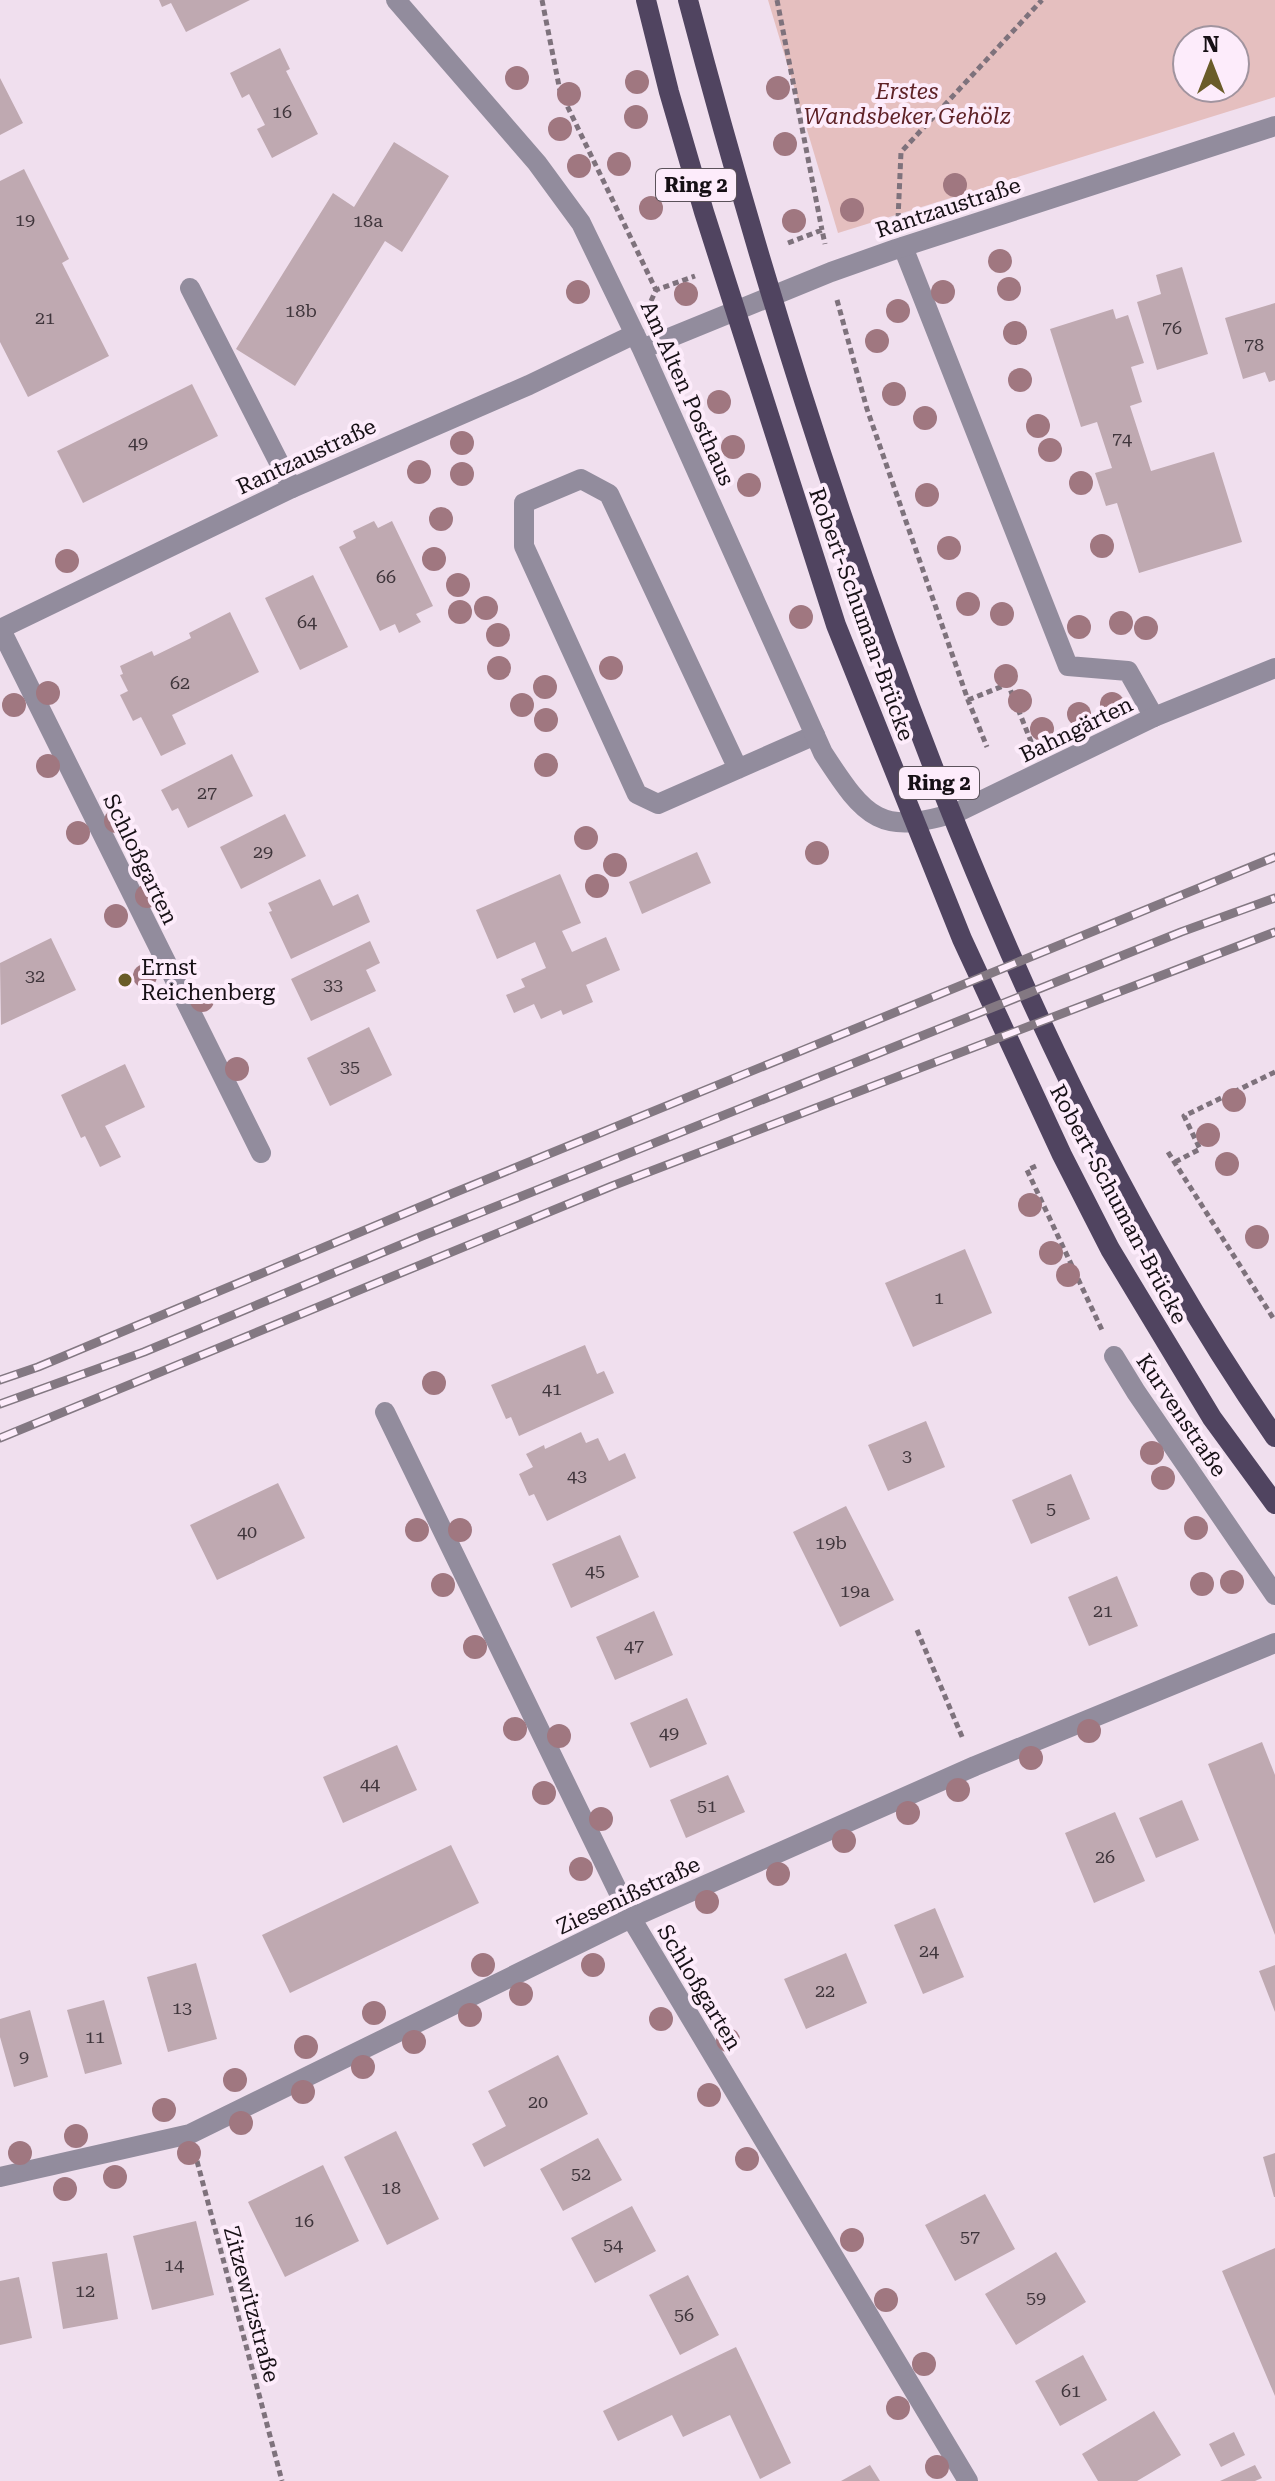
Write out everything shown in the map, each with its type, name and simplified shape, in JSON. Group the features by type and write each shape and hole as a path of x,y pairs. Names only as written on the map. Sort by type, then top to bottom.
{"main road":[{"name":"Robert-Schuman-Brücke","path":"646,0 669,92 712,238 836,625 962,939 1062,1155 1110,1249 1212,1418 1275,1504"},
{"name":"Robert-Schuman-Brücke","path":"688,0 815,434 868,596 930,761 998,928 1096,1137 1202,1325 1275,1437"}],"street":[{"name":"Am Alten Posthaus","path":"396,0 537,163 581,223 638,342 823,753 850,795 873,815 897,823"},
{"name":"Rantzaustraße","path":"0,629 292,488 529,385 638,342 900,248 1275,126"},
{"path":"900,248 1068,666 1128,671 1154,717"},
{"path":"190,288 292,488"},
{"path":"738,769 609,494 581,479 524,503 524,546 637,794 658,804 738,769 815,735"},
{"name":"Schloßgarten","path":"0,629 261,1153"},
{"name":"Bahngärten","path":"897,823 930,821 960,811 1154,717 1275,668"},
{"name":"Kurvenstraße","path":"1114,1356 1275,1595"},
{"name":"Schloßgarten","path":"385,1412 631,1918 968,2481"},
{"name":"Ziesenißstraße","path":"0,2177 190,2134 631,1918 975,1766 1275,1643"}],"path":[{"path":"542,0 560,91 656,290"},
{"path":"777,0 822,230"},
{"path":"900,248 901,152 1042,0"},
{"path":"840,315 867,409 987,747"},
{"path":"968,700 1008,684 1025,728"},
{"path":"1175,1162 1200,1149 1184,1116 1275,1072"},
{"path":"1168,1152 1275,1321"},
{"name":"Kurvenstraße","path":"1066,1253 1114,1356"},
{"path":"917,1630 975,1766"},
{"name":"Zitzewitzstraße","path":"190,2134 282,2481"}],"green space":[{"name":"Erstes Wandsbeker Gehölz","path":"768,0 1275,0 1275,97 838,233"}],"building":[{"path":"159,0 250,0 186,32 171,3 162,7"},
{"path":"280,48 290,69 286,71 318,134 272,158 257,129 265,125 249,94 242,98 230,73"},
{"path":"0,78 23,123 0,135"},
{"path":"394,142 449,176 402,252 385,241 295,386 236,349 333,193 354,207"},
{"path":"24,169 69,259 62,263 109,356 28,397 0,342 0,181"},
{"path":"1182,267 1208,354 1157,370 1137,302 1161,294 1156,275"},
{"path":"1275,303 1275,380 1269,382 1265,372 1243,379 1225,318"},
{"path":"1113,309 1116,319 1128,315 1144,363 1131,367 1142,402 1130,406 1151,471 1214,452 1242,542 1139,573 1117,503 1106,506 1095,473 1112,468 1097,422 1081,427 1050,329"},
{"path":"192,384 218,436 83,503 57,451"},
{"path":"374,521 378,528 392,521 433,606 416,614 421,622 399,633 395,624 380,631 339,547 356,538 353,531"},
{"path":"313,575 348,647 300,670 265,598"},
{"path":"230,612 259,672 172,715 186,744 161,756 141,717 133,721 120,695 128,691 120,675 123,674 120,666 152,651 154,656 191,638 189,633"},
{"path":"232,754 253,796 188,828 178,808 172,811 161,790"},
{"path":"285,814 306,856 241,889 220,847"},
{"path":"697,852 711,883 642,914 629,882"},
{"path":"560,874 581,923 562,931 572,952 606,937 620,970 586,985 593,1002 563,1015 561,1010 541,1019 534,1004 514,1013 506,995 525,987 521,979 546,968 535,942 497,959 476,910"},
{"path":"320,879 333,906 358,894 370,922 291,959 269,912 272,911 268,903"},
{"path":"51,938 76,990 1,1025 0,963"},
{"path":"370,941 380,963 366,970 376,991 311,1021 291,979"},
{"path":"369,1027 392,1075 330,1106 307,1058"},
{"path":"125,1064 145,1107 105,1126 121,1157 100,1167 85,1136 81,1138 61,1095"},
{"path":"965,1249 992,1313 913,1347 885,1283"},
{"path":"585,1345 597,1374 604,1371 614,1393 519,1436 511,1417 506,1419 491,1385"},
{"path":"926,1421 945,1467 888,1491 868,1445"},
{"path":"581,1432 586,1443 598,1438 609,1461 625,1453 636,1478 547,1521 534,1494 529,1496 519,1474 533,1467 526,1454 544,1445 545,1449"},
{"path":"1071,1474 1090,1519 1031,1544 1012,1500"},
{"path":"278,1483 305,1538 217,1580 190,1525"},
{"path":"846,1506 894,1600 840,1627 793,1532"},
{"path":"620,1535 639,1577 571,1608 552,1564"},
{"path":"1117,1576 1138,1626 1089,1646 1068,1597"},
{"path":"654,1611 673,1655 615,1680 596,1637"},
{"path":"687,1698 707,1744 650,1768 630,1723"},
{"path":"1262,1742 1275,1775 1275,1935 1208,1764"},
{"path":"397,1745 417,1790 343,1823 323,1777"},
{"path":"728,1775 745,1812 686,1838 670,1800"},
{"path":"1182,1800 1199,1840 1156,1858 1139,1818"},
{"path":"1115,1812 1145,1881 1094,1903 1065,1833"},
{"path":"451,1845 479,1903 290,1993 262,1935"},
{"path":"935,1908 964,1977 923,1994 894,1925"},
{"path":"846,1953 867,2003 806,2029 784,1979"},
{"path":"196,1963 217,2039 168,2052 147,1977"},
{"path":"1275,1965 1275,2012 1259,1971"},
{"path":"104,2000 122,2064 85,2074 67,2010"},
{"path":"30,2010 48,2077 14,2087 0,2037 0,2019"},
{"path":"558,2055 588,2114 484,2167 472,2144 506,2126 488,2091"},
{"path":"396,2131 439,2219 387,2245 344,2157"},
{"path":"598,2138 622,2180 563,2211 540,2169"},
{"path":"1275,2153 1275,2197 1274,2197 1263,2157"},
{"path":"323,2165 359,2241 285,2277 248,2202"},
{"path":"985,2194 1015,2249 955,2281 925,2225"},
{"path":"632,2206 656,2251 595,2283 571,2238"},
{"path":"196,2221 214,2295 152,2310 133,2236"},
{"path":"1275,2248 1275,2396 1222,2271"},
{"path":"1056,2252 1086,2302 1016,2345 985,2294"},
{"path":"107,2253 118,2319 63,2329 52,2262"},
{"path":"688,2275 719,2335 680,2355 649,2295"},
{"path":"19,2277 32,2338 0,2345 0,2281"},
{"path":"736,2347 791,2463 760,2479 730,2415 683,2437 672,2415 618,2441 603,2411"},
{"path":"1083,2355 1107,2400 1060,2426 1035,2381"},
{"path":"1154,2411 1181,2455 1137,2481 1098,2481 1082,2454"},
{"path":"1234,2432 1245,2455 1221,2467 1209,2444"},
{"path":"870,2465 880,2481 841,2481"},
{"path":"1255,2465 1262,2478 1255,2481 1220,2481"}],"railway":[{"path":"0,1380 1275,857"},
{"path":"0,1404 144,1352 422,1236 1181,932 1275,898"},
{"path":"0,1438 612,1186 1275,932"}],"place":[{"name":"Ernst Reichenberg","path":"125,980"}]}
